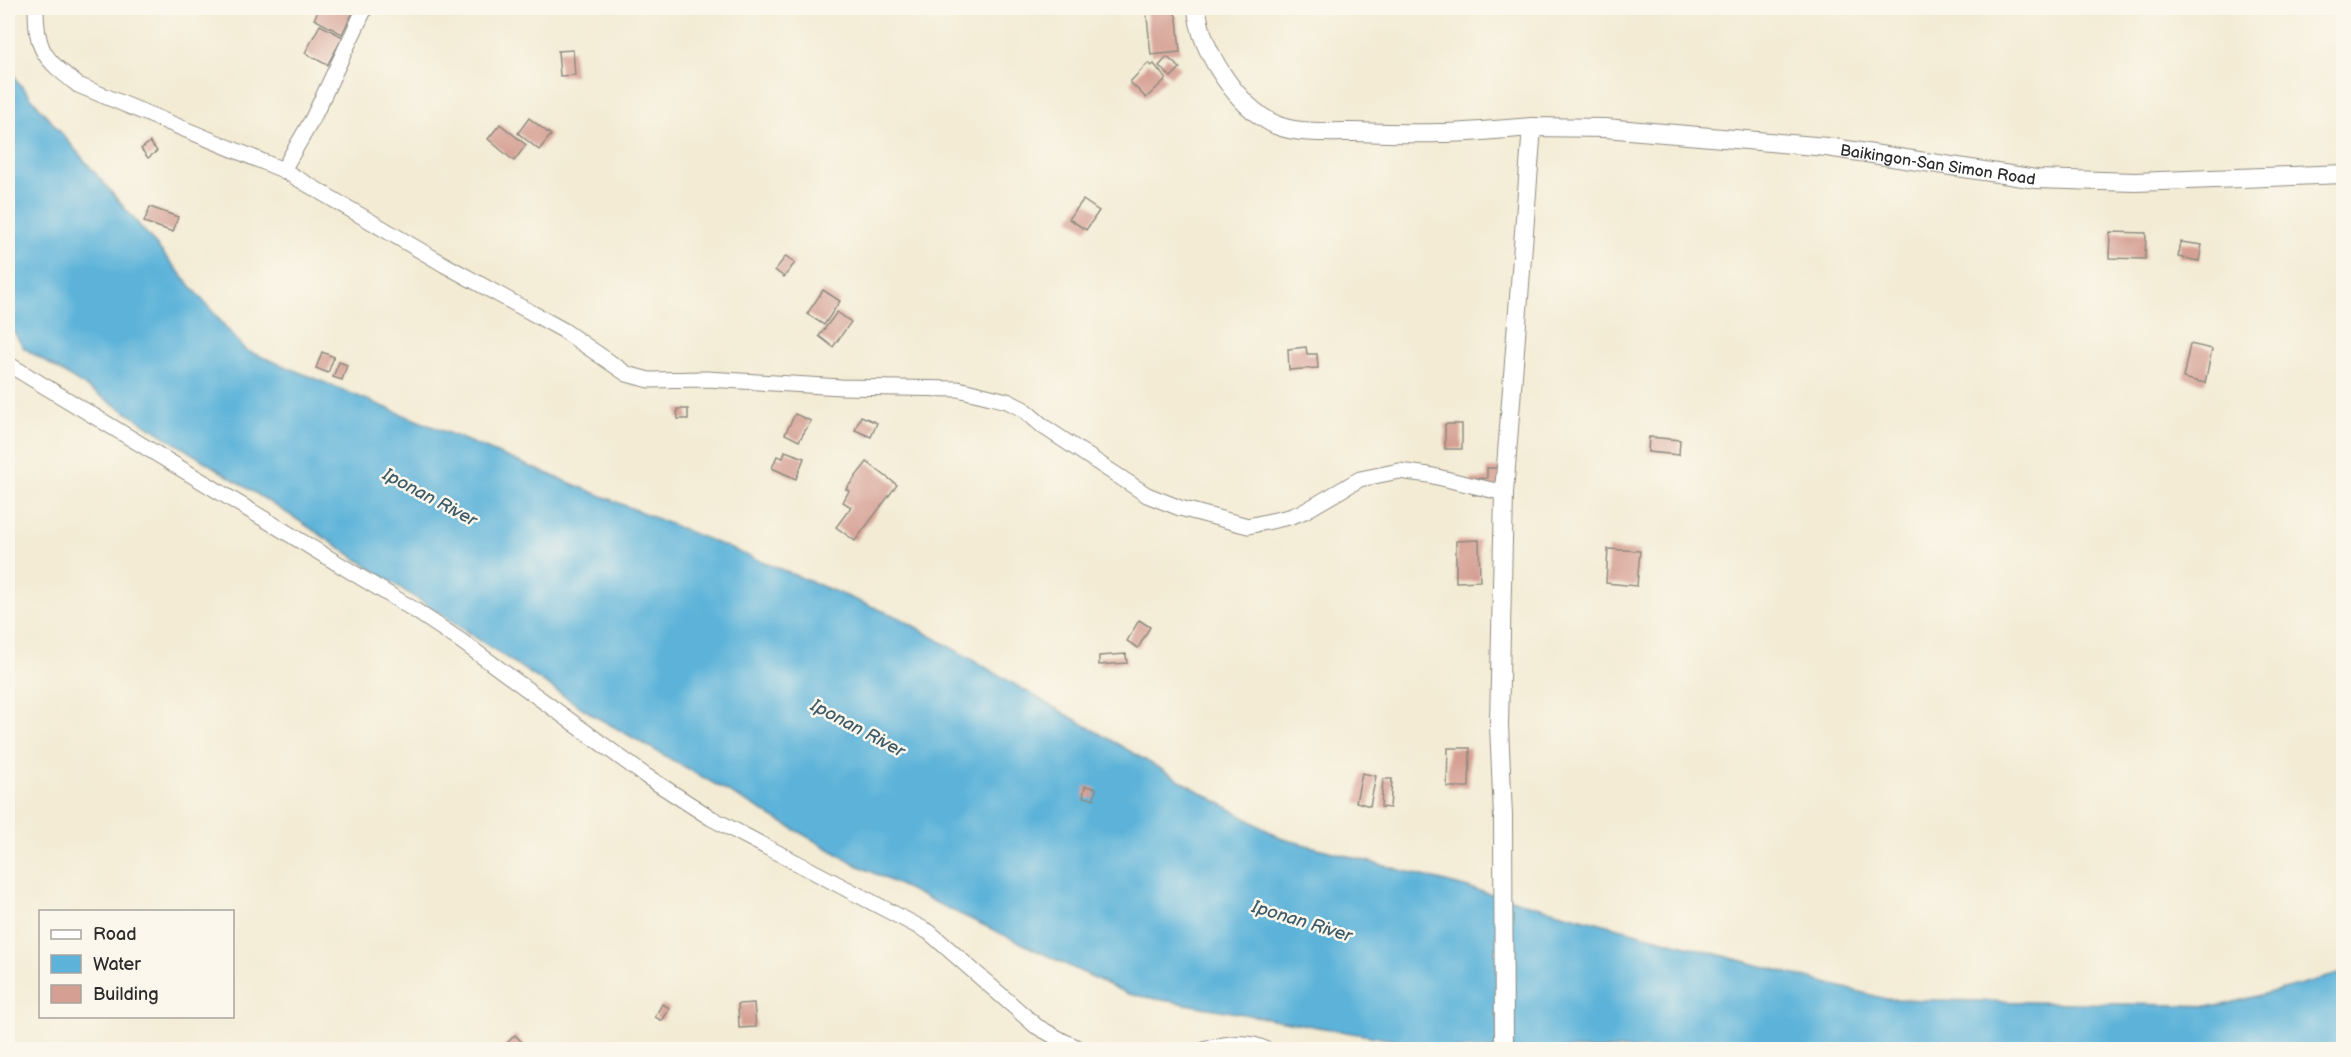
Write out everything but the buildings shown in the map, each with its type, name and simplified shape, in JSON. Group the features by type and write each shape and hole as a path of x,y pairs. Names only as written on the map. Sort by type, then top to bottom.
{"street":[{"path":"36,8 37,30 41,46 49,62 78,84 283,170 445,265 563,330 627,374 649,380 707,379 841,387 958,389 997,398 1023,409 1044,427 1147,495 1180,508 1248,526 1305,511 1360,479 1400,471 1429,475 1503,493"},
{"path":"283,170 313,118 365,8"},
{"name":"Baikingon-San Simon Road","path":"1197,8 1206,42 1220,71 1261,116 1278,126 1316,132 1442,134 1532,127 1605,128 1827,147 2036,179 2135,182 2343,174"},
{"path":"1504,1050 1503,816 1499,725 1503,493 1532,127"},
{"path":"8,364 413,609 461,640 646,776 711,818 929,932 1036,1026 1083,1050"},
{"path":"1204,1050 1223,1045 1249,1043 1268,1050"}],"water":[{"name":"Iponan River","path":"8,62 18,82 245,350 900,618 1280,838 1886,999 2219,1006 2343,973 2343,1049 1444,1049 1128,994 859,866 593,715 298,520 24,348 8,323"}]}
